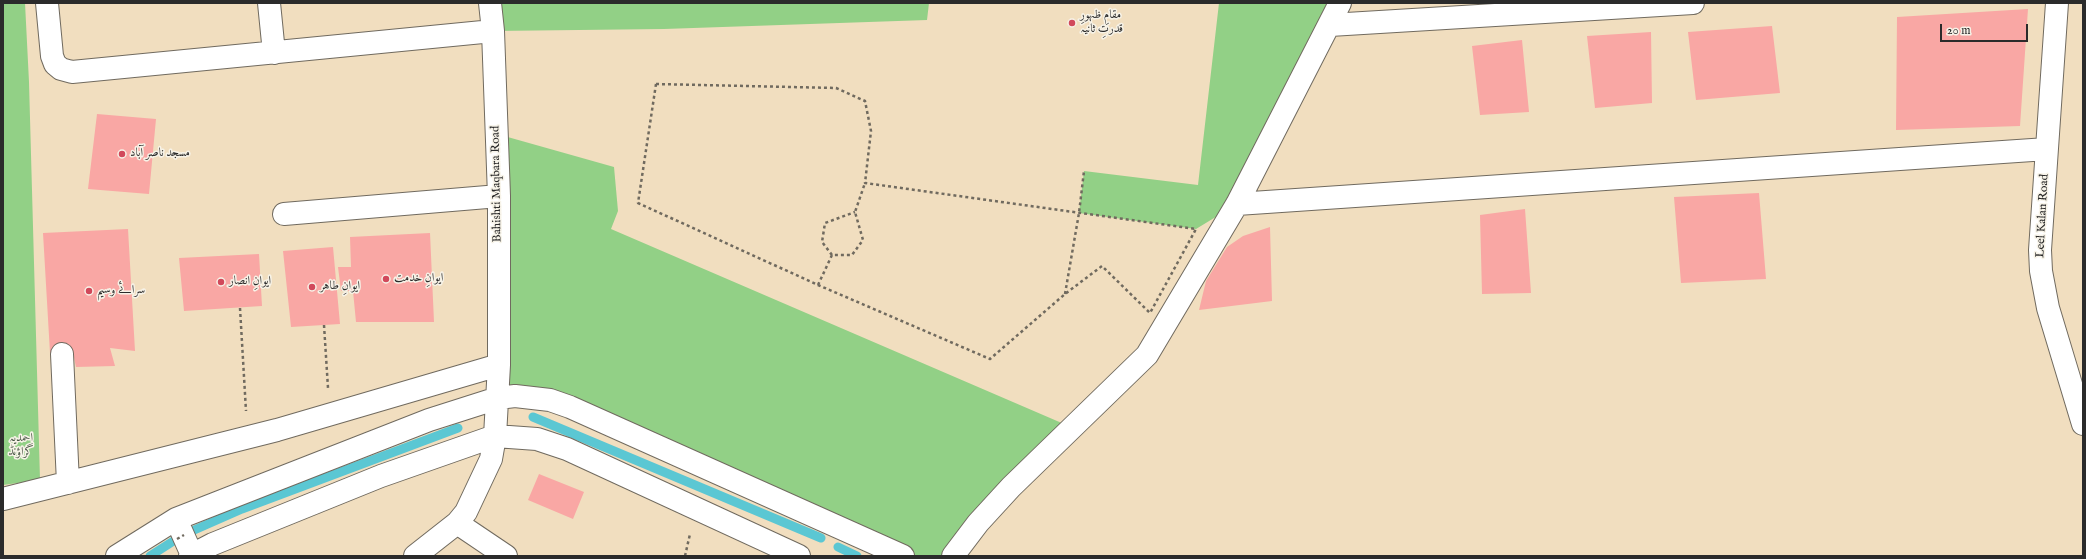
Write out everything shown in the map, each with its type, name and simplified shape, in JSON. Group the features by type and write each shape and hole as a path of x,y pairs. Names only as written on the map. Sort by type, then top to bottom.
{"street":[{"path":"47,3 52,56 55,64 61,69 72,72 493,31"},
{"path":"269,3 274,53"},
{"name":"Bahishti Maqbara Road","path":"461,518 491,459 495,436 498,398 499,196 493,31 490,3"},
{"path":"953,556 978,523 1011,487 1147,355 1237,204 1340,3"},
{"path":"1330,25 1693,3"},
{"name":"Leel Kalan Road","path":"2057,3 2047,150 2041,271 2048,308 2083,424"},
{"path":"1237,204 2047,150"},
{"path":"284,214 499,196"},
{"path":"62,354 68,483"},
{"path":"3,499 247,438 499,365"},
{"path":"117,556 184,539 429,420 498,398 515,396 550,400 570,407 903,556"},
{"path":"184,539 213,544 381,476 495,436 537,439 567,449 799,556"},
{"path":"415,556 461,518 506,556"}],"path":[{"path":"832,255 852,255 863,240 855,212 865,183 871,131 865,101 836,88 656,84 638,203 818,285 990,359 1065,294 1102,266 1150,313 1196,229 865,183"},
{"path":"1065,294 1079,213 1084,171"},
{"path":"832,255 822,242 825,223 855,212"},
{"path":"818,285 832,255"},
{"path":"240,308 247,438"},
{"path":"324,325 330,414"}],"green space":[{"name":"احمدیہ گراؤنڈ","path":"3,3 25,3 29,82 40,480 3,485"},
{"path":"490,3 929,3 927,20 664,29 493,31"},
{"path":"1219,3 1327,3 1237,204 1196,229 1079,213 1084,171 1198,185"},
{"path":"497,134 614,167 618,211 611,229 1071,427 953,556 903,556 570,407 498,398"}],"building":[{"path":"2028,9 2020,126 1896,130 1897,17"},
{"path":"1772,26 1780,93 1696,100 1688,32"},
{"path":"1651,32 1652,103 1595,108 1587,36"},
{"path":"1522,40 1529,112 1480,115 1472,46"},
{"name":"مسجد ناصر آباد","path":"97,114 156,119 149,194 88,189"},
{"path":"1759,193 1766,279 1681,283 1674,197"},
{"path":"1525,209 1531,293 1482,294 1480,215"},
{"path":"1270,227 1272,301 1199,310 1206,281 1227,247 1243,236"},
{"name":"سرائے وسیم","path":"128,229 135,351 110,348 115,366 76,367 73,353 50,353 43,233"},
{"name":"ایوانِ خدمت","path":"430,233 434,322 356,322 353,291 341,291 338,267 351,267 350,237"},
{"name":"ایوانِ طاہر","path":"333,247 340,324 291,327 283,251"},
{"name":"ایوانِ انصار","path":"259,254 262,306 184,311 179,258"},
{"path":"539,474 584,492 573,519 528,500"}],"waterway":[{"path":"533,417 821,538"},
{"path":"192,531 242,509 458,428"},
{"path":"150,556 175,540"},
{"path":"838,547 857,556"}],"place":[{"name":"مقامِ ظہورِ قدرتِ ثانیہ","path":"1072,23"},
{"name":"مسجد ناصر آباد","path":"122,154"},
{"name":"ایوانِ خدمت","path":"386,279"},
{"name":"ایوانِ انصار","path":"221,282"},
{"name":"ایوانِ طاہر","path":"312,287"},
{"name":"سرائے وسیم","path":"89,291"}]}
